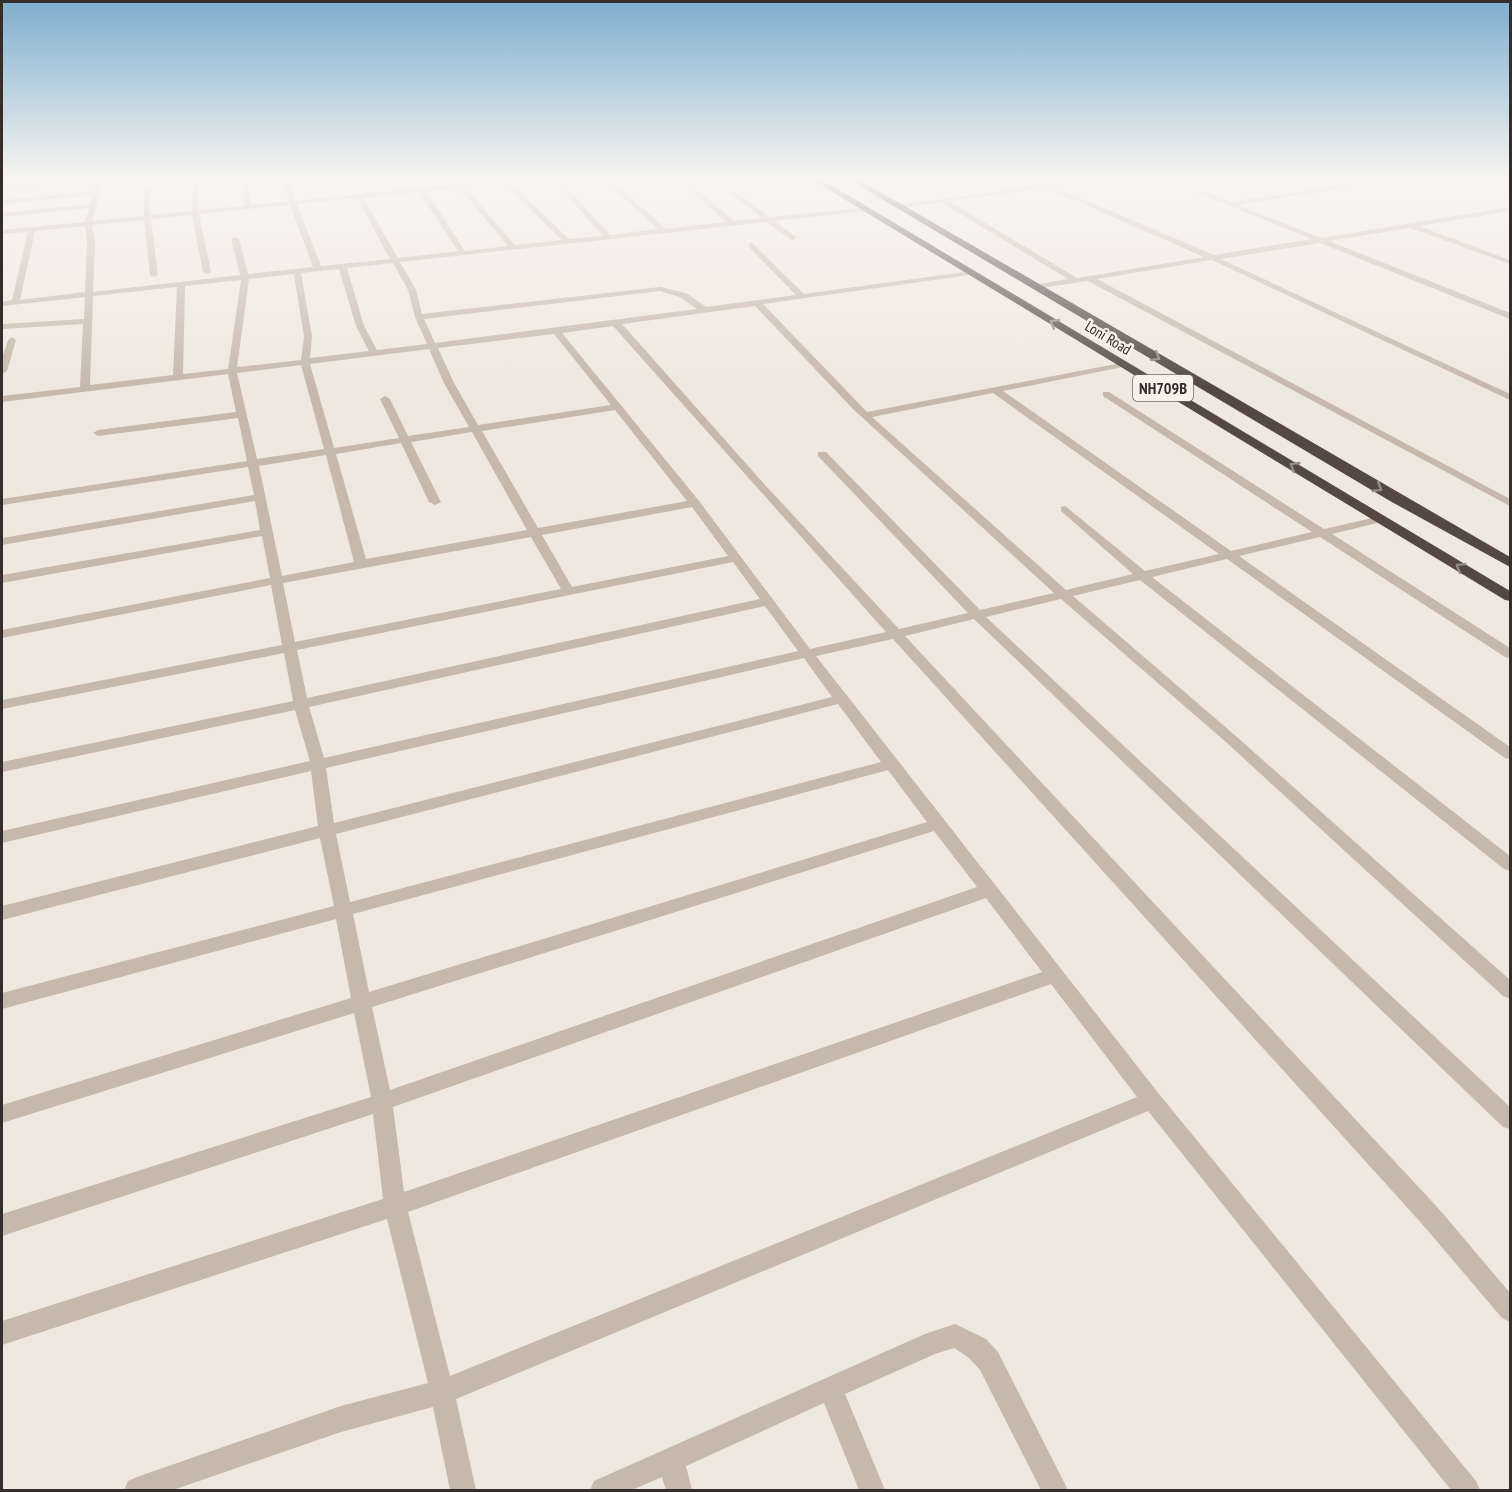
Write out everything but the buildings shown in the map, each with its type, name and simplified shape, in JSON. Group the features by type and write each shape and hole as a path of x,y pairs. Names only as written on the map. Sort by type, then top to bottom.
{"highway":[{"name":"Loni Road","path":"929,249 1510,597"},
{"name":"Loni Road","path":"971,249 1510,563"}],"street":[{"path":"15,304 27,249"},
{"path":"85,388 91,249"},
{"path":"151,249 154,275"},
{"path":"202,249 207,272"},
{"path":"237,249 245,278 232,370 301,704 318,764 327,831 382,1102 395,1206 442,1392 463,1491"},
{"path":"310,249 318,269"},
{"path":"388,249 412,290 419,316 449,383 474,429 537,532 568,591"},
{"path":"460,249 462,252"},
{"path":"2,304 496,249"},
{"path":"756,249 803,297"},
{"path":"1022,249 1076,281"},
{"path":"1192,249 1510,397"},
{"path":"1036,287 1269,249"},
{"path":"1342,249 1510,316"},
{"path":"1473,249 1510,262"},
{"path":"342,266 360,326 374,353"},
{"path":"297,271 308,337 305,361 328,452 361,564"},
{"path":"2,399 556,331 969,273"},
{"path":"1090,279 1510,503"},
{"path":"178,376 181,285"},
{"path":"419,316 660,289 683,295 704,310"},
{"path":"757,303 865,415 1063,594 1232,740 1510,991"},
{"path":"2,326 34,326 88,321"},
{"path":"615,322 762,488 1423,1209 1510,1310"},
{"path":"556,331 695,503 841,699 1152,1100 1467,1491"},
{"path":"2,371 12,340"},
{"path":"865,415 1123,364"},
{"path":"994,389 1510,754"},
{"path":"1106,394 1510,654"},
{"path":"385,399 435,502"},
{"path":"2,502 617,407"},
{"path":"98,433 242,414"},
{"path":"822,454 977,615 1510,1120"},
{"path":"2,542 259,498"},
{"path":"2,634 275,580 695,503"},
{"path":"1065,509 1142,575 1510,865"},
{"path":"2,837 896,634 1381,519"},
{"path":"2,579 267,532"},
{"path":"2,705 735,558"},
{"path":"2,767 768,601"},
{"path":"2,913 841,699"},
{"path":"2,1001 892,764"},
{"path":"2,1114 938,824"},
{"path":"2,1225 382,1102 989,890"},
{"path":"2,1333 395,1206 1056,975"},
{"path":"137,1491 341,1419 442,1392 1152,1100"},
{"path":"603,1491 933,1342 955,1336 977,1348 989,1361 1055,1491"},
{"path":"831,1389 872,1491"},
{"path":"671,1460 679,1491"}]}
